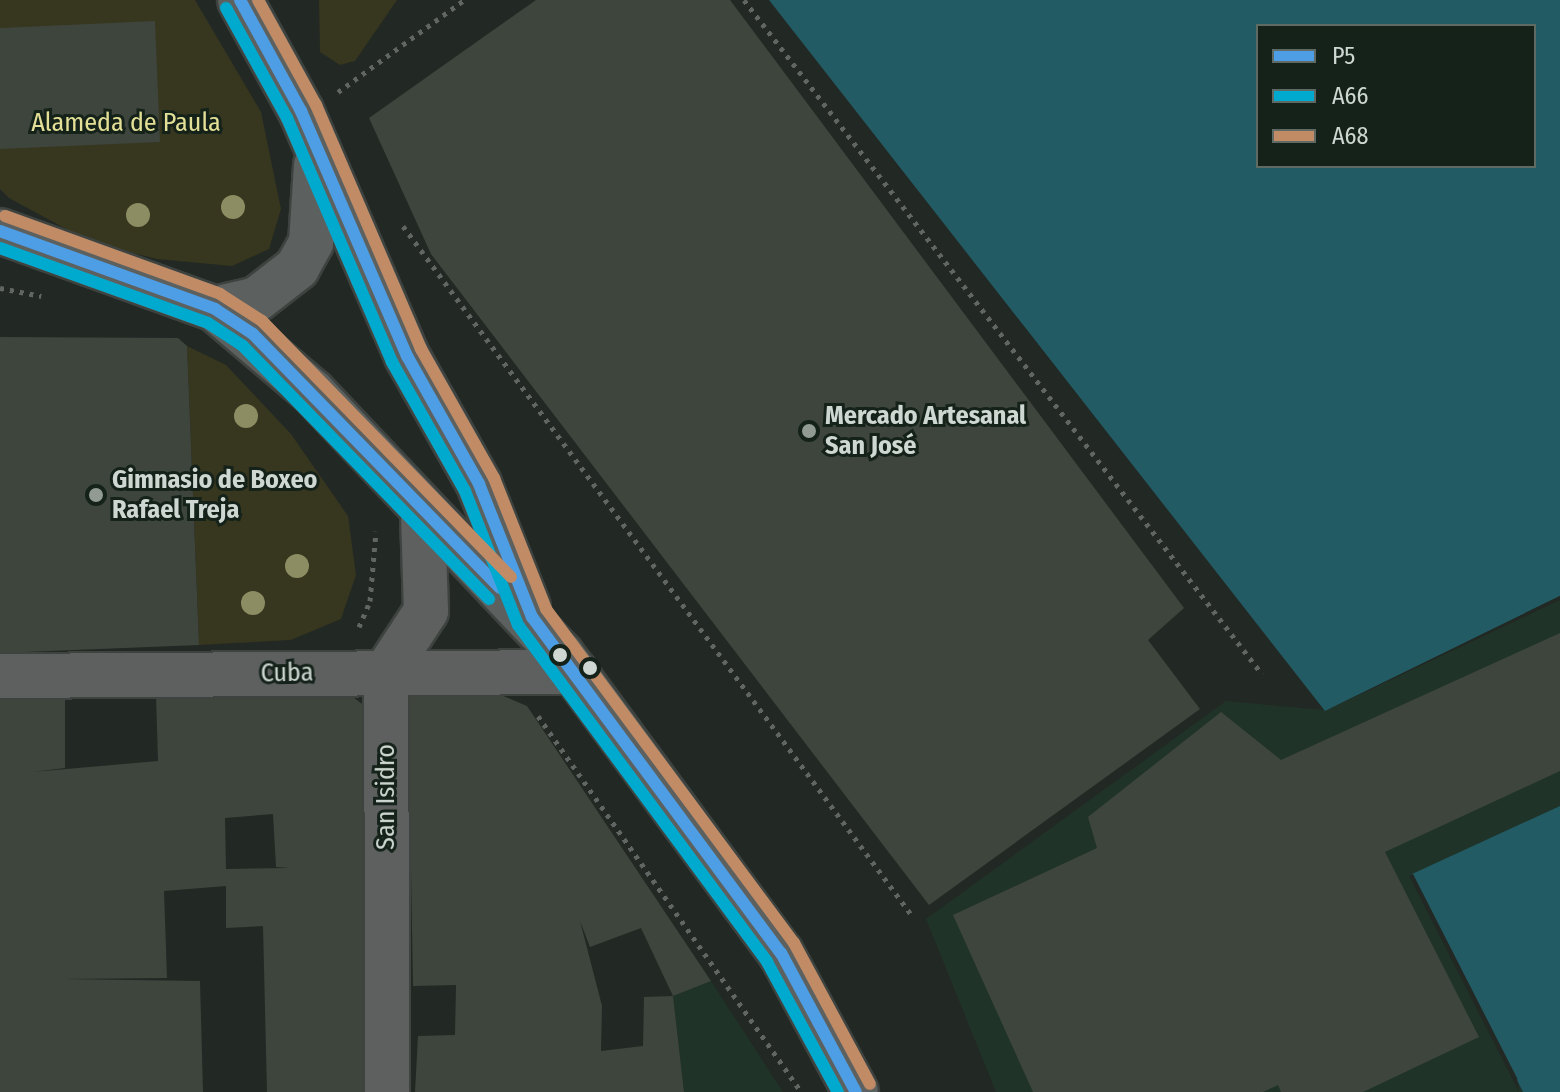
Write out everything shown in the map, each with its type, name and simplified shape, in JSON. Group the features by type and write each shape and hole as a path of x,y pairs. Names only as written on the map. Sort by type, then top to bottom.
{"main road":[{"path":"240,0 301,111 373,288 479,484 532,617"},
{"path":"215,309 257,299 297,268 311,243 317,151"},
{"path":"0,231 215,309 293,372 423,514 532,617 781,953 856,1092"}],"street":[{"path":"386,672 426,611 423,514"},
{"name":"San Isidro","path":"386,672 387,1092"},
{"name":"Cuba","path":"0,676 575,672"}],"path":[{"path":"301,111 340,91 464,0"},
{"path":"744,0 1262,674"},
{"path":"340,91 346,105"},
{"path":"397,214 410,242 913,917"},
{"path":"0,288 51,298"},
{"path":"356,635 370,601 377,526 371,515"},
{"path":"508,674 801,1092"}],"shaded area":[{"path":"1560,596 1560,806 1413,874 1523,1092 996,1092 926,919 1226,701 1325,710"},
{"path":"711,981 783,1092 684,1092 673,996"}],"green space":[{"name":"Alameda de Paula","path":"0,0 195,0 261,112 281,209 269,249 232,266 157,259 92,243 9,198 0,189"},
{"path":"319,0 397,0 355,61 340,65 320,52"},
{"path":"187,346 226,365 291,434 348,516 356,575 341,619 291,640 199,645"}],"water":[{"path":"769,0 1560,0 1560,596 1325,711"},
{"path":"1560,806 1560,1092 1523,1092 1412,874"}],"pier":[{"path":"1560,596 1560,600 1325,711"},
{"path":"1413,874 1517,1078 1519,1092 1409,876"}],"building":[{"name":"Mercado Artesanal San José","path":"536,0 730,0 1184,608 1148,640 1200,709 929,905 431,254 369,118"},
{"path":"155,21 160,142 0,149 0,28"},
{"name":"Gimnasio de Boxeo Rafael Treja","path":"0,337 178,338 187,346 199,645 0,653"},
{"path":"1560,633 1560,771 1385,852 1479,1037 1363,1092 1281,1092 1278,1085 1263,1092 1033,1092 953,915 1097,848 1088,817 1221,712 1281,760"},
{"path":"346,692 369,709 375,1092 267,1092 263,926 226,928 226,886 164,891 167,978 64,979 200,981 203,1092 0,1092 0,696 65,695 65,768 32,772 158,761 156,695","holes":["273,814 276,867 290,868 226,869 225,818"]},
{"path":"494,692 527,706 711,981 673,996 684,1092 415,1092 418,1036 455,1035 456,985 413,986 408,694","holes":["580,921 590,947 641,928 673,996 644,997 643,1046 601,1051 602,1006"]}],"transit line":[{"name":"P5","path":"240,0 301,111 407,356 479,484 532,617 781,953 856,1092"},
{"name":"A68","path":"258,0 316,105 421,349 494,478 546,609 794,943 870,1084"},
{"name":"A66","path":"226,8 287,118 392,362 465,491 518,625 767,962 838,1092"},
{"name":"A68","path":"5,216 220,294 262,321 511,577"},
{"name":"P5","path":"0,231 215,309 253,334 500,588"},
{"name":"A66","path":"0,248 208,323 243,346 489,599"}],"place":[{"name":"Mercado Artesanal San José","path":"809,431"},
{"name":"Gimnasio de Boxeo Rafael Treja","path":"96,495"}]}
